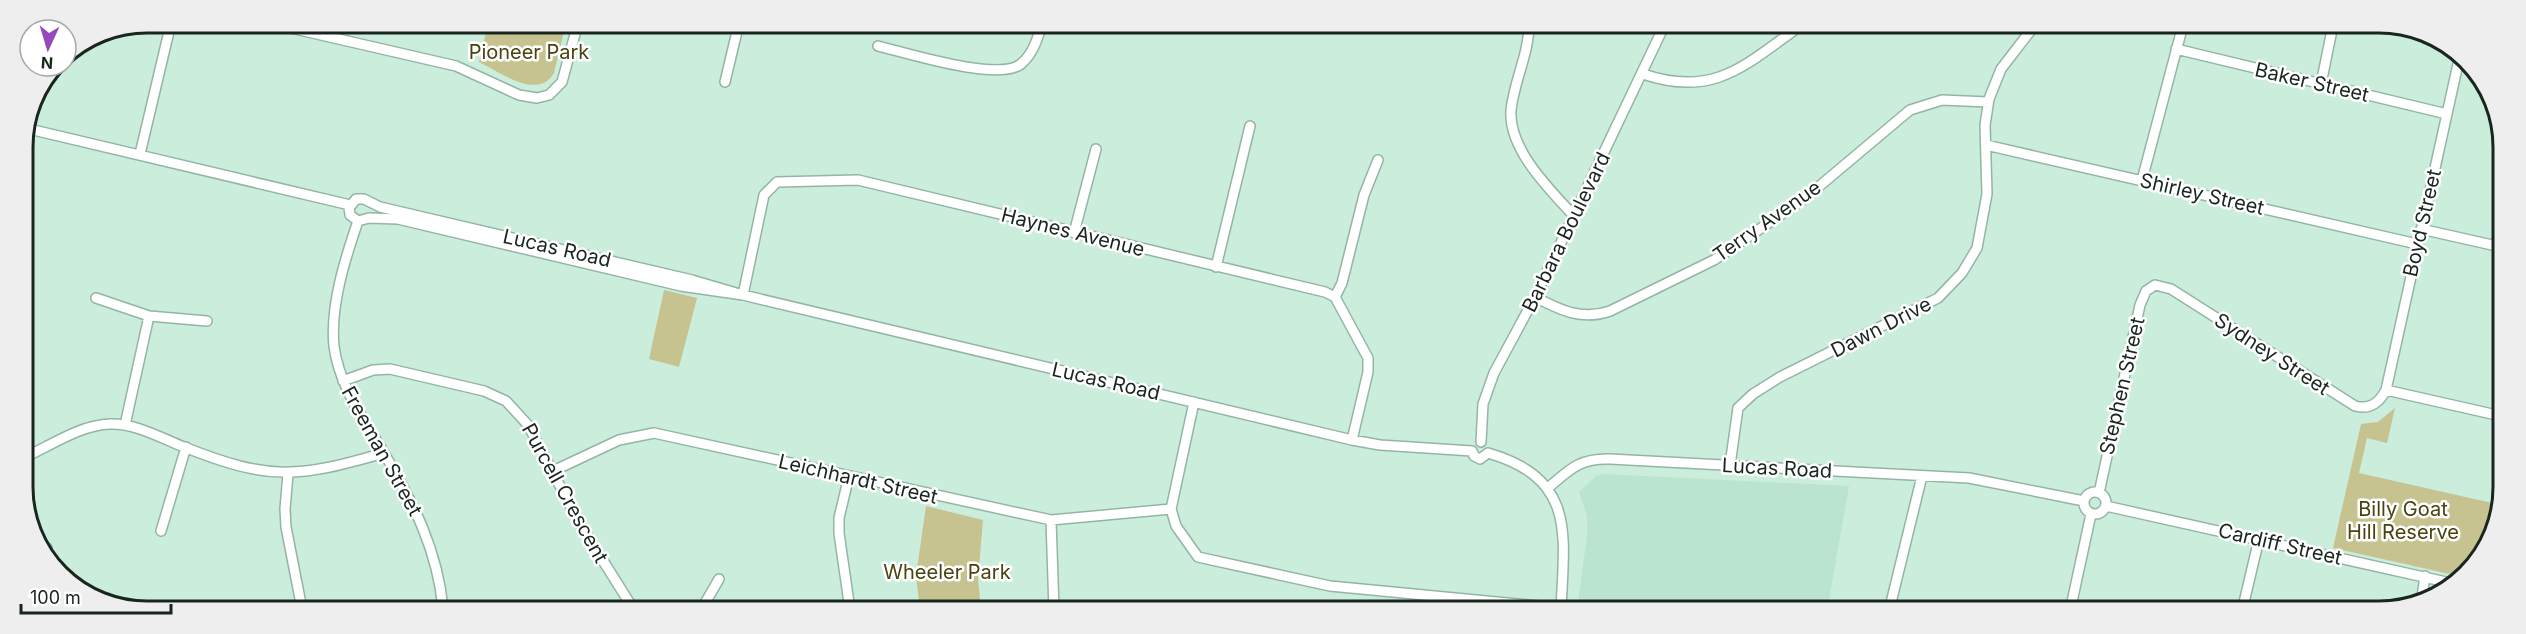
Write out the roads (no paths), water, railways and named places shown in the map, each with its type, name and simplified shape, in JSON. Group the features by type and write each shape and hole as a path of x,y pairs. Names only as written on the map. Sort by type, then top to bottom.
{"street":[{"path":"140,154 168,33"},
{"path":"318,33 456,66 528,98 549,95 558,87 565,75 576,33"},
{"path":"725,82 737,33"},
{"path":"878,46 999,72 1020,65 1028,57 1038,33"},
{"path":"1529,33 1511,113 1518,143 1539,178 1574,216"},
{"name":"Barbara Boulevard","path":"1481,442 1481,417 1494,373 1535,297 1661,33"},
{"path":"1643,74 1681,83 1716,79 1733,72 1790,33"},
{"name":"Dawn Drive","path":"1730,465 1738,408 1753,394 1780,377 1938,298 1962,273 1977,248 1987,194 1988,102 2001,69 2029,33"},
{"path":"2142,180 2181,33"},
{"path":"2321,84 2331,33"},
{"name":"Baker Street","path":"2176,50 2447,114"},
{"name":"Boyd Street","path":"2386,390 2458,64"},
{"name":"Terry Avenue","path":"1535,297 1575,315 1593,316 1610,311 1714,260 1804,199 1910,110 1942,100 1988,102"},
{"path":"1216,267 1250,126"},
{"path":"34,130 350,205 360,198 370,203 372,211 369,218 358,221 350,214 350,205"},
{"name":"Shirley Street","path":"1986,145 2417,244"},
{"path":"1074,233 1096,149"},
{"path":"1352,440 1368,372 1368,358 1335,297 1342,283 1364,195 1378,160"},
{"name":"Haynes Avenue","path":"743,295 764,195 772,185 783,181 858,180 1335,297"},
{"name":"Lucas Road","path":"370,203 692,280 743,295 1352,440 1380,445 1472,451"},
{"name":"Lucas Road","path":"369,218 398,219 681,286 743,295"},
{"name":"Freeman Street","path":"358,221 337,301 334,345 343,381 416,509 429,541 441,601"},
{"path":"2421,229 2493,245"},
{"name":"Sydney Street","path":"2155,285 2171,289 2355,406 2372,406 2382,398 2386,390"},
{"name":"Stephen Street","path":"2098,493 2140,305 2146,291 2155,285"},
{"path":"96,298 149,316 207,321"},
{"path":"125,425 149,316"},
{"name":"Purcell Crescent","path":"343,381 373,370 390,369 495,395 506,401 522,416 580,524 628,601"},
{"path":"2386,390 2493,414"},
{"path":"1194,402 1172,509 1176,526 1198,557 1330,586 1481,601"},
{"path":"33,453 91,426 125,425 233,465 288,474 336,467 384,453"},
{"name":"Leichhardt Street","path":"553,471 619,440 654,433 1051,520 1172,509"},
{"path":"1481,442 1487,446 1488,453 1480,459 1474,456 1473,446 1481,442"},
{"path":"161,531 186,447"},
{"path":"1488,453 1526,468 1548,488 1557,505 1564,541 1561,601"},
{"name":"Lucas Road","path":"1548,488 1578,463 1595,458 1990,480 2084,501"},
{"path":"288,474 286,527 300,601"},
{"path":"849,476 839,518 849,601"},
{"path":"1891,601 1922,476"},
{"path":"2098,493 2104,496 2106,506 2102,512 2091,514 2086,510 2084,501 2088,494 2098,493"},
{"name":"Cardiff Street","path":"2106,506 2259,538 2444,581"},
{"path":"2072,601 2091,514"},
{"path":"1051,520 1054,601"},
{"path":"2244,601 2259,538"},
{"path":"2423,592 2426,576"},
{"path":"706,601 719,579"}],"park label":[{"name":"Pioneer Park","path":"529,52"},
{"name":"Billy Goat Hill Reserve","path":"2403,520"},
{"name":"Wheeler Park","path":"947,572"}]}
